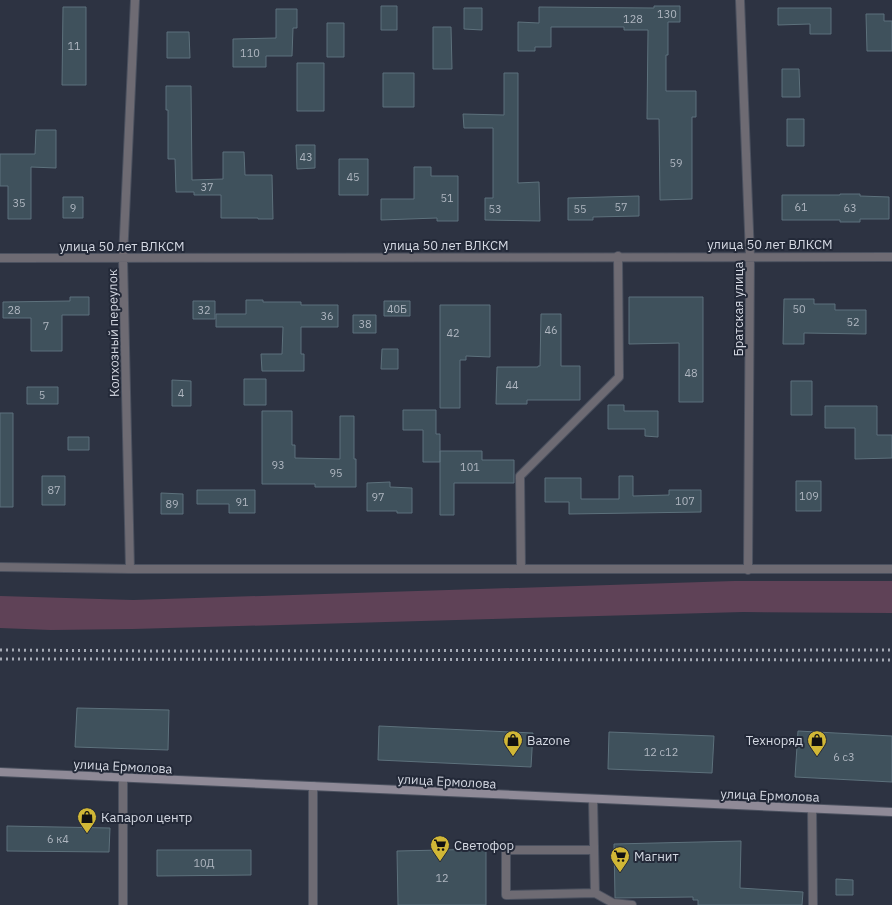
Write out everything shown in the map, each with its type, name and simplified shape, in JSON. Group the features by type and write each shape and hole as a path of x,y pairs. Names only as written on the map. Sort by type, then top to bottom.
{"main road":[{"name":"улица Ермолова","path":"0,772 593,800 892,812"}],"street":[{"name":"Колхозный переулок","path":"130,569 123,258 135,0"},
{"name":"Братская улица","path":"740,0 750,256 748,570"},
{"name":"улица 50 лет ВЛКСМ","path":"0,258 618,256 892,257"},
{"path":"521,569 520,476 619,377 618,256"},
{"path":"0,567 130,569 892,569"},
{"path":"123,778 123,905"},
{"path":"313,786 313,905"},
{"path":"593,800 595,894"},
{"path":"812,809 813,905"},
{"path":"594,850 506,850 506,895 595,894 613,902 632,905"}],"shaded area":[{"path":"734,581 892,581 892,613 743,612 133,629 51,630 0,628 0,596 133,600"}],"building":[{"path":"381,6 397,6 397,30 381,30"},
{"path":"654,6 680,6 680,22 668,22 666,91 696,91 696,117 692,117 692,199 660,200 659,119 647,119 648,30 624,30 624,27 551,27 551,47 535,47 535,51 518,51 518,22 539,23 539,7 654,8"},
{"path":"63,7 86,7 86,85 62,85"},
{"path":"464,8 482,8 482,30 464,29"},
{"path":"778,8 831,8 831,34 810,34 810,24 778,25"},
{"path":"276,9 297,9 297,28 293,28 292,56 266,56 266,67 233,67 233,39 276,38"},
{"path":"866,14 884,14 884,21 892,21 892,51 867,51"},
{"path":"327,23 344,23 344,57 327,57"},
{"path":"433,27 451,27 452,69 433,69"},
{"path":"167,32 189,32 190,58 167,58"},
{"path":"297,63 324,63 324,111 297,111"},
{"path":"782,69 799,69 800,97 782,97"},
{"path":"383,73 414,73 414,107 383,107"},
{"path":"504,73 518,73 518,183 539,182 540,221 485,220 485,198 493,198 493,128 464,128 463,114 504,115"},
{"path":"166,86 191,86 192,180 223,179 223,152 244,152 245,175 272,175 273,219 221,218 221,195 194,195 194,192 176,192 175,159 168,159 168,110 166,110"},
{"path":"787,119 804,119 804,146 787,146"},
{"path":"36,130 56,130 56,168 31,167 31,219 8,219 8,186 0,186 0,154 35,154"},
{"path":"296,145 315,145 315,168 297,169"},
{"path":"339,159 368,159 368,195 339,195"},
{"path":"414,167 431,167 431,176 458,176 458,221 437,221 437,218 381,220 381,199 414,199"},
{"path":"860,194 860,196 889,197 889,219 860,219 860,222 840,222 840,220 782,220 782,195"},
{"path":"639,196 639,216 593,217 593,220 568,220 568,198"},
{"path":"63,197 83,197 83,218 63,218"},
{"path":"70,297 89,297 89,315 62,315 62,351 31,351 31,318 3,318 3,302 70,301"},
{"path":"629,297 703,297 703,402 679,402 679,343 629,344"},
{"path":"784,299 814,299 814,304 835,304 835,310 866,310 866,334 804,333 804,344 783,344"},
{"path":"246,300 263,300 263,302 301,302 301,305 338,305 338,327 301,327 301,354 304,354 304,371 262,371 261,354 282,354 283,327 216,327 216,314 246,314"},
{"path":"193,301 215,301 215,319 193,319"},
{"path":"384,301 410,301 410,316 384,316"},
{"path":"440,305 490,305 490,357 466,356 466,360 460,360 460,408 440,408"},
{"path":"541,314 561,314 561,366 580,366 580,400 527,400 527,404 496,404 497,367 540,366"},
{"path":"353,315 376,315 376,333 353,333"},
{"path":"382,349 398,349 398,369 381,369"},
{"path":"244,379 266,379 266,405 244,405"},
{"path":"172,380 191,381 191,406 172,406"},
{"path":"791,381 812,381 812,415 791,415"},
{"path":"27,387 58,387 58,404 27,404"},
{"path":"608,405 624,405 624,411 658,411 658,437 645,436 645,429 608,429"},
{"path":"825,406 877,406 877,435 892,435 892,458 855,459 855,428 825,428"},
{"path":"403,410 436,410 436,434 440,434 440,462 423,462 423,430 403,430"},
{"path":"262,411 292,411 292,445 295,445 295,458 340,459 340,416 354,416 354,459 356,459 356,487 315,487 315,484 262,484"},
{"path":"0,413 13,413 13,507 0,507"},
{"path":"68,437 89,437 89,450 68,450"},
{"path":"440,451 482,451 482,460 514,460 514,483 454,483 454,515 440,515"},
{"path":"42,476 65,476 65,505 42,505"},
{"path":"619,476 633,476 633,496 669,495 669,490 701,490 701,512 569,514 569,502 545,502 545,478 581,478 581,499 619,499"},
{"path":"796,481 821,481 821,511 796,511"},
{"path":"390,482 390,487 412,488 412,513 397,513 397,511 367,511 367,483"},
{"path":"197,490 255,490 255,513 229,513 229,504 197,504"},
{"path":"161,493 183,494 183,514 161,514"},
{"path":"77,708 169,710 168,750 75,747"},
{"path":"379,726 533,733 531,767 378,760"},
{"path":"798,731 892,736 892,782 795,777"},
{"path":"609,732 714,736 712,773 608,769"},
{"path":"7,826 110,828 109,852 7,851"},
{"path":"741,841 740,888 803,892 802,905 698,905 698,900 693,900 693,897 615,898 614,844"},
{"path":"486,849 486,905 398,905 397,851"},
{"path":"157,850 251,850 251,875 157,876"},
{"path":"836,879 853,880 853,895 836,895"}],"railway":[{"path":"0,650 892,650"},
{"path":"0,659 892,660"}],"place":[{"name":"Bazone","path":"513,757"},
{"name":"Техноряд","path":"817,757"},
{"name":"Капарол центр","path":"87,834"},
{"name":"Светофор","path":"440,862"},
{"name":"Магнит","path":"620,873"}]}
